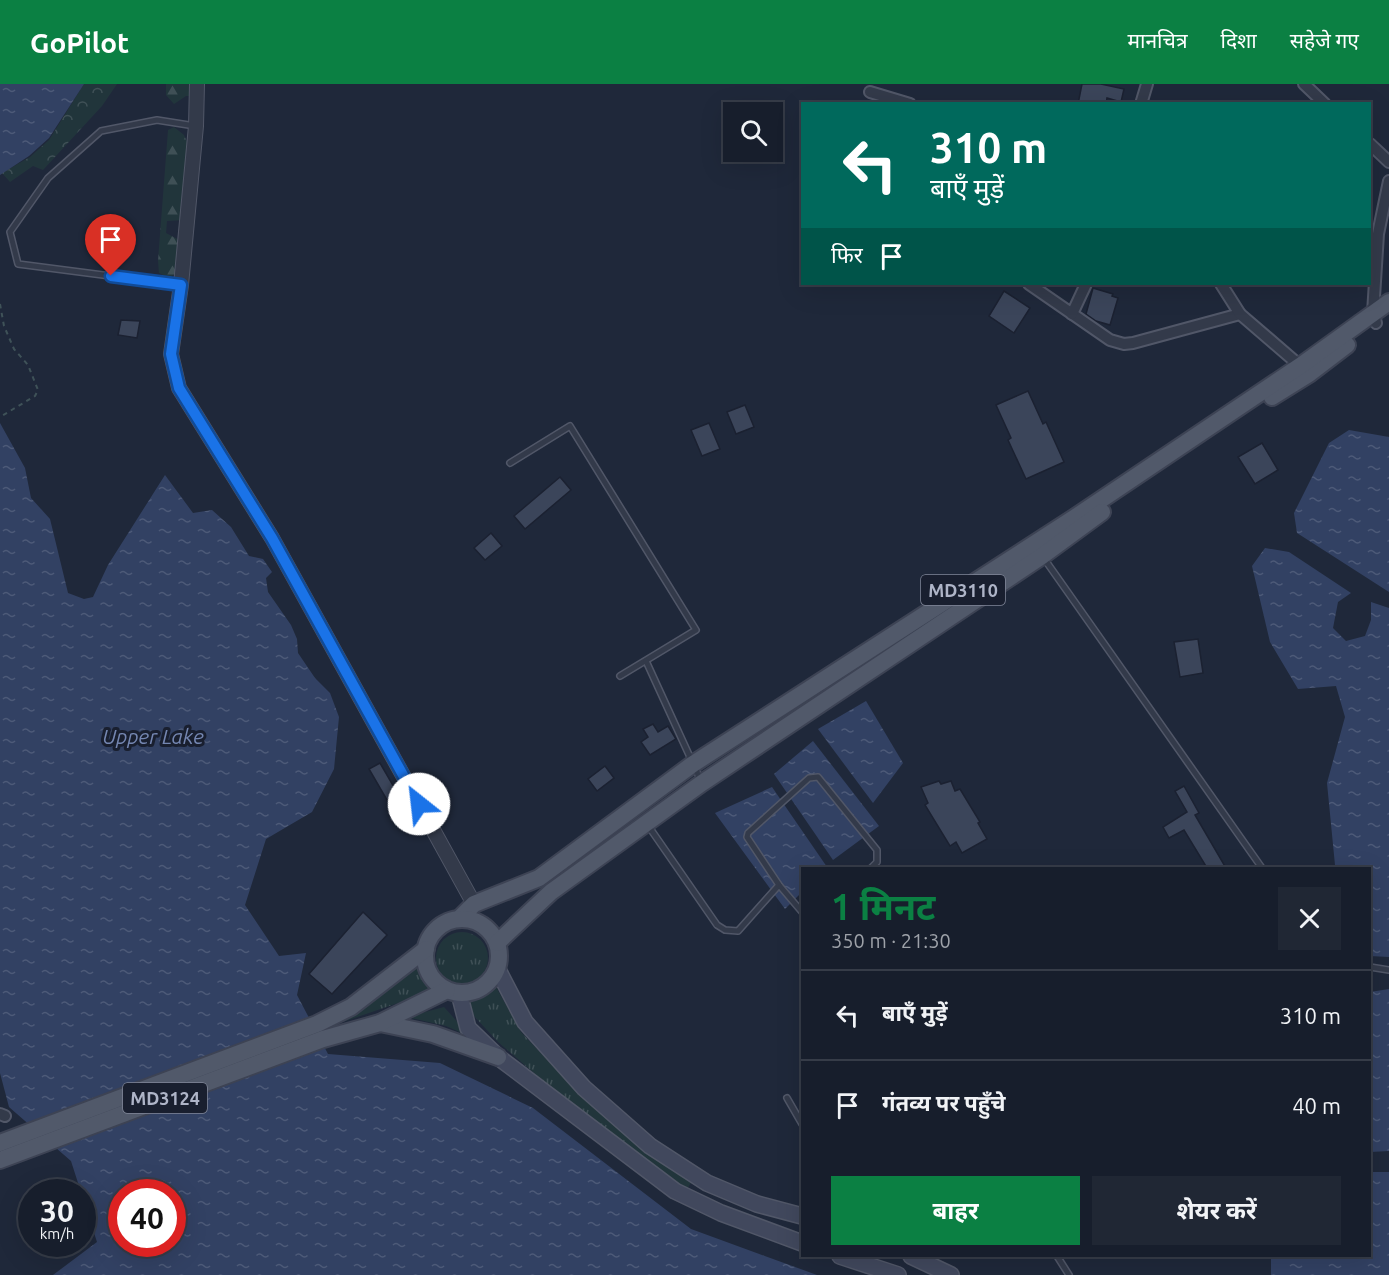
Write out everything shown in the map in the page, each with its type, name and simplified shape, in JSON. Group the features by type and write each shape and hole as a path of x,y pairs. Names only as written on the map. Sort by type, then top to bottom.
{"main road":[{"name":"MD3110","path":"497,943 551,892 646,823 702,783 1042,556 1191,447 1379,317 1389,302"},
{"name":"MD3110","path":"474,904 538,878 693,764 1305,370"},
{"path":"459,919 474,904"},
{"path":"459,919 471,920 482,925 491,933 497,943 500,956 492,979 483,987 471,992 453,991 437,983 429,973 426,961 426,949 437,928 459,919"},
{"path":"320,1032 426,949"},
{"path":"497,968 525,1022 584,1088 650,1146 706,1183 757,1204 801,1216"},
{"path":"380,1023 453,991"},
{"path":"453,991 468,1028 498,1057 675,1191 721,1213 801,1243"},
{"path":"380,1023 433,1034 498,1057"},
{"name":"MD3124","path":"3,1150 320,1032 380,1023"},
{"path":"843,1257 898,1275"},
{"path":"919,1257 951,1275"}],"street":[{"path":"198,84 181,285 171,354 179,388 272,538 474,904"},
{"path":"1142,102 1147,84"},
{"path":"1304,84 1323,102"},
{"path":"870,92 903,102"},
{"path":"1371,145 1389,162"},
{"path":"1379,317 1374,233 1389,181"},
{"path":"1030,285 1110,340 1124,344 1240,314"},
{"path":"1072,314 1086,285"},
{"path":"1222,285 1240,314 1305,370"}],"lane":[{"path":"181,285 18,264 10,232 48,178 101,131 157,120 196,126"},
{"path":"510,463 570,426 696,630 620,676"},
{"path":"1042,556 1261,867"},
{"path":"646,661 702,783"},
{"path":"801,911 779,885 749,841 748,833 813,776 818,777 877,850 877,862 872,867"},
{"path":"646,823 717,925 725,930 738,931 779,885"},
{"path":"1371,967 1389,969"},
{"path":"787,1098 801,1122"},
{"path":"1058,1257 1069,1275"}],"path":[{"path":"0,304 4,326 14,349 28,365 38,390 35,396 0,417"}],"green space":[{"path":"84,84 117,84 102,106 43,170 33,166 10,182 2,173 30,157 49,140"},
{"path":"166,84 194,84 193,96 186,96 174,104 166,95"},
{"path":"174,127 184,135 188,144 184,220 167,221 166,233 183,242 178,272 169,278 159,273 158,261 168,130"},
{"path":"462,932 476,936 484,944 488,958 484,972 476,980 462,984 448,980 440,972 436,958 440,944 448,936"},
{"path":"418,964 433,991 331,1026"},
{"path":"496,987 521,1032 581,1096 672,1168 692,1181 687,1189 556,1092 498,1042 461,1002"},
{"path":"444,1007 471,1037 446,1026 407,1017"}],"water":[{"path":"0,84 84,84 49,138 29,156 0,175"},
{"name":"Upper Lake","path":"0,423 25,468 31,498 50,519 68,593 84,599 93,597 108,565 165,475 193,513 212,510 231,527 249,556 263,559 272,572 266,578 268,592 291,625 297,639 298,653 315,678 330,693 339,717 334,769 312,812 266,839 245,905 279,956 306,953 297,995 328,1054 440,1063 533,1108 691,1229 817,1275 53,1275 77,1257 96,1257 96,1179 77,1179 71,1161 9,1107 0,1073"},
{"path":"1349,430 1389,437 1389,592 1297,533 1294,513 1329,443"},
{"path":"1265,548 1289,552 1351,593 1338,602 1333,628 1346,641 1365,636 1371,620 1371,602 1389,608 1389,957 1371,956 1371,867 1333,867 1335,865 1327,783 1345,717 1336,686 1298,689 1270,642 1252,566"},
{"path":"866,701 903,763 873,803 818,729"},
{"path":"813,741 879,826 833,860 774,774"},
{"path":"772,787 827,867 801,867 801,893 785,909 715,813"},
{"path":"1389,989 1389,1151 1371,1152 1371,992"},
{"path":"1371,1172 1389,1172 1389,1275 1271,1275 1271,1257 1371,1257"}],"building":[{"path":"1082,84 1101,84 1124,89 1121,102 1107,98 1106,102 1078,102"},
{"path":"1093,288 1113,294 1112,296 1118,298 1110,325 1096,321 1086,314"},
{"path":"1004,291 1030,308 1014,333 989,316"},
{"path":"121,320 140,321 137,338 118,335"},
{"path":"1028,391 1043,424 1046,422 1064,462 1026,479 1008,440 1011,438 996,405"},
{"path":"745,405 754,427 736,434 727,412"},
{"path":"709,423 720,449 702,456 691,430"},
{"path":"1262,443 1278,470 1255,484 1238,457"},
{"path":"560,477 571,490 525,529 514,516"},
{"path":"491,533 502,546 485,560 474,548"},
{"path":"1198,639 1203,673 1180,677 1174,642"},
{"path":"653,724 658,732 668,726 676,739 650,755 641,742 648,737 643,729"},
{"path":"380,763 398,794 387,800 369,769"},
{"path":"605,766 614,778 597,791 588,779"},
{"path":"939,781 941,784 951,781 955,791 960,789 980,822 978,823 987,839 962,853 956,842 950,846 925,805 928,803 921,787"},
{"path":"1184,786 1199,813 1195,815 1225,867 1206,867 1184,830 1169,838 1163,827 1187,812 1175,791"},
{"path":"363,912 387,935 332,994 309,974"}],"route":[{"path":"111,276 181,285 171,354 179,388 272,538 419,804"}]}
